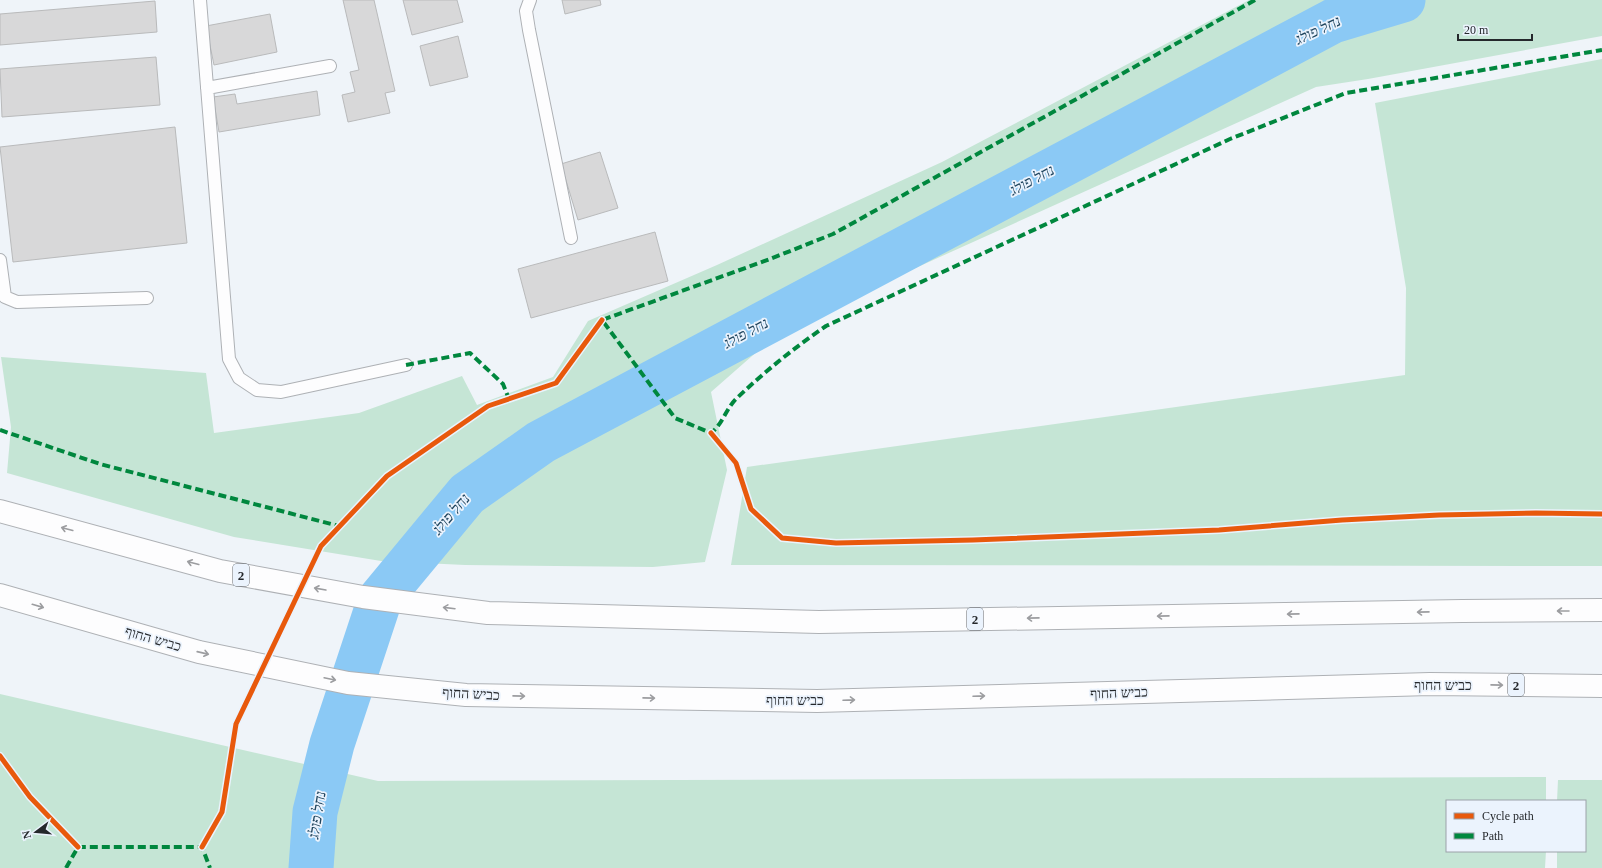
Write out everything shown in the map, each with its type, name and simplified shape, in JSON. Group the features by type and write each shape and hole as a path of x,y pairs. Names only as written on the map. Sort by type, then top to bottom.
{"highway":[{"name":"2","path":"0,511 220,571 363,597 488,613 819,622 1446,611 1602,610"},
{"name":"כביש החוף","path":"0,595 207,654 348,683 466,695 817,701 1430,684 1602,686"}],"lane":[{"path":"200,0 229,359 240,378 257,390 281,392 406,365"},
{"path":"530,0 526,11 529,30 571,238"},
{"path":"207,88 330,66"},
{"path":"0,260 5,297 17,302 147,298"}],"green space":[{"path":"1249,0 1602,0 1602,36 1368,79 1316,87 785,327 711,392 727,470 705,562 653,567 465,565 381,561 234,537 7,473 11,427 1,357 206,373 214,433 359,413 462,376 477,405 553,377 588,321 717,265 942,162"},
{"path":"1602,59 1602,566 731,565 747,467 1405,375 1406,288 1375,103"},
{"path":"0,694 378,781 1546,777 1546,800 1446,800 1446,852 1546,852 1545,868 0,868"},
{"path":"1558,780 1602,780 1602,868 1557,868 1557,852 1586,852 1586,800 1557,800"}],"building":[{"path":"343,0 374,0 395,91 385,93 390,113 348,122 342,95 355,92 350,72 359,70"},
{"path":"403,0 457,0 463,22 412,35"},
{"path":"562,0 600,0 601,5 565,14"},
{"path":"155,1 157,32 0,45 0,14"},
{"path":"270,14 277,52 214,65 206,26"},
{"path":"458,36 468,77 430,86 420,46"},
{"path":"156,57 160,105 2,117 0,69"},
{"path":"317,91 320,115 219,132 213,97 235,94 237,104"},
{"path":"175,127 187,243 13,262 0,147"},
{"path":"600,152 618,208 578,220 561,164"},
{"path":"655,232 668,281 531,318 518,269"}],"waterway":[{"name":"נחל פולג","path":"311,868 315,812 332,744 380,599 467,494 541,442 1333,21 1403,0"}],"marked path":[{"path":"1255,0 833,234 770,259 602,320 675,418 711,433 718,426 736,399 757,379 826,326 1230,139 1346,93 1602,50"},
{"path":"406,365 470,353 503,384 509,399"},
{"path":"0,430 100,464 339,526"},
{"path":"66,868 78,847 202,847 210,868"}],"cycle path":[{"path":"202,847 222,812 236,724 321,546 387,476 488,406 556,383 602,320"},
{"path":"711,433 736,463 751,509 782,538 836,543 973,540 1219,530 1342,520 1439,515 1536,513 1602,514"},
{"path":"0,756 30,797 78,847"}]}
